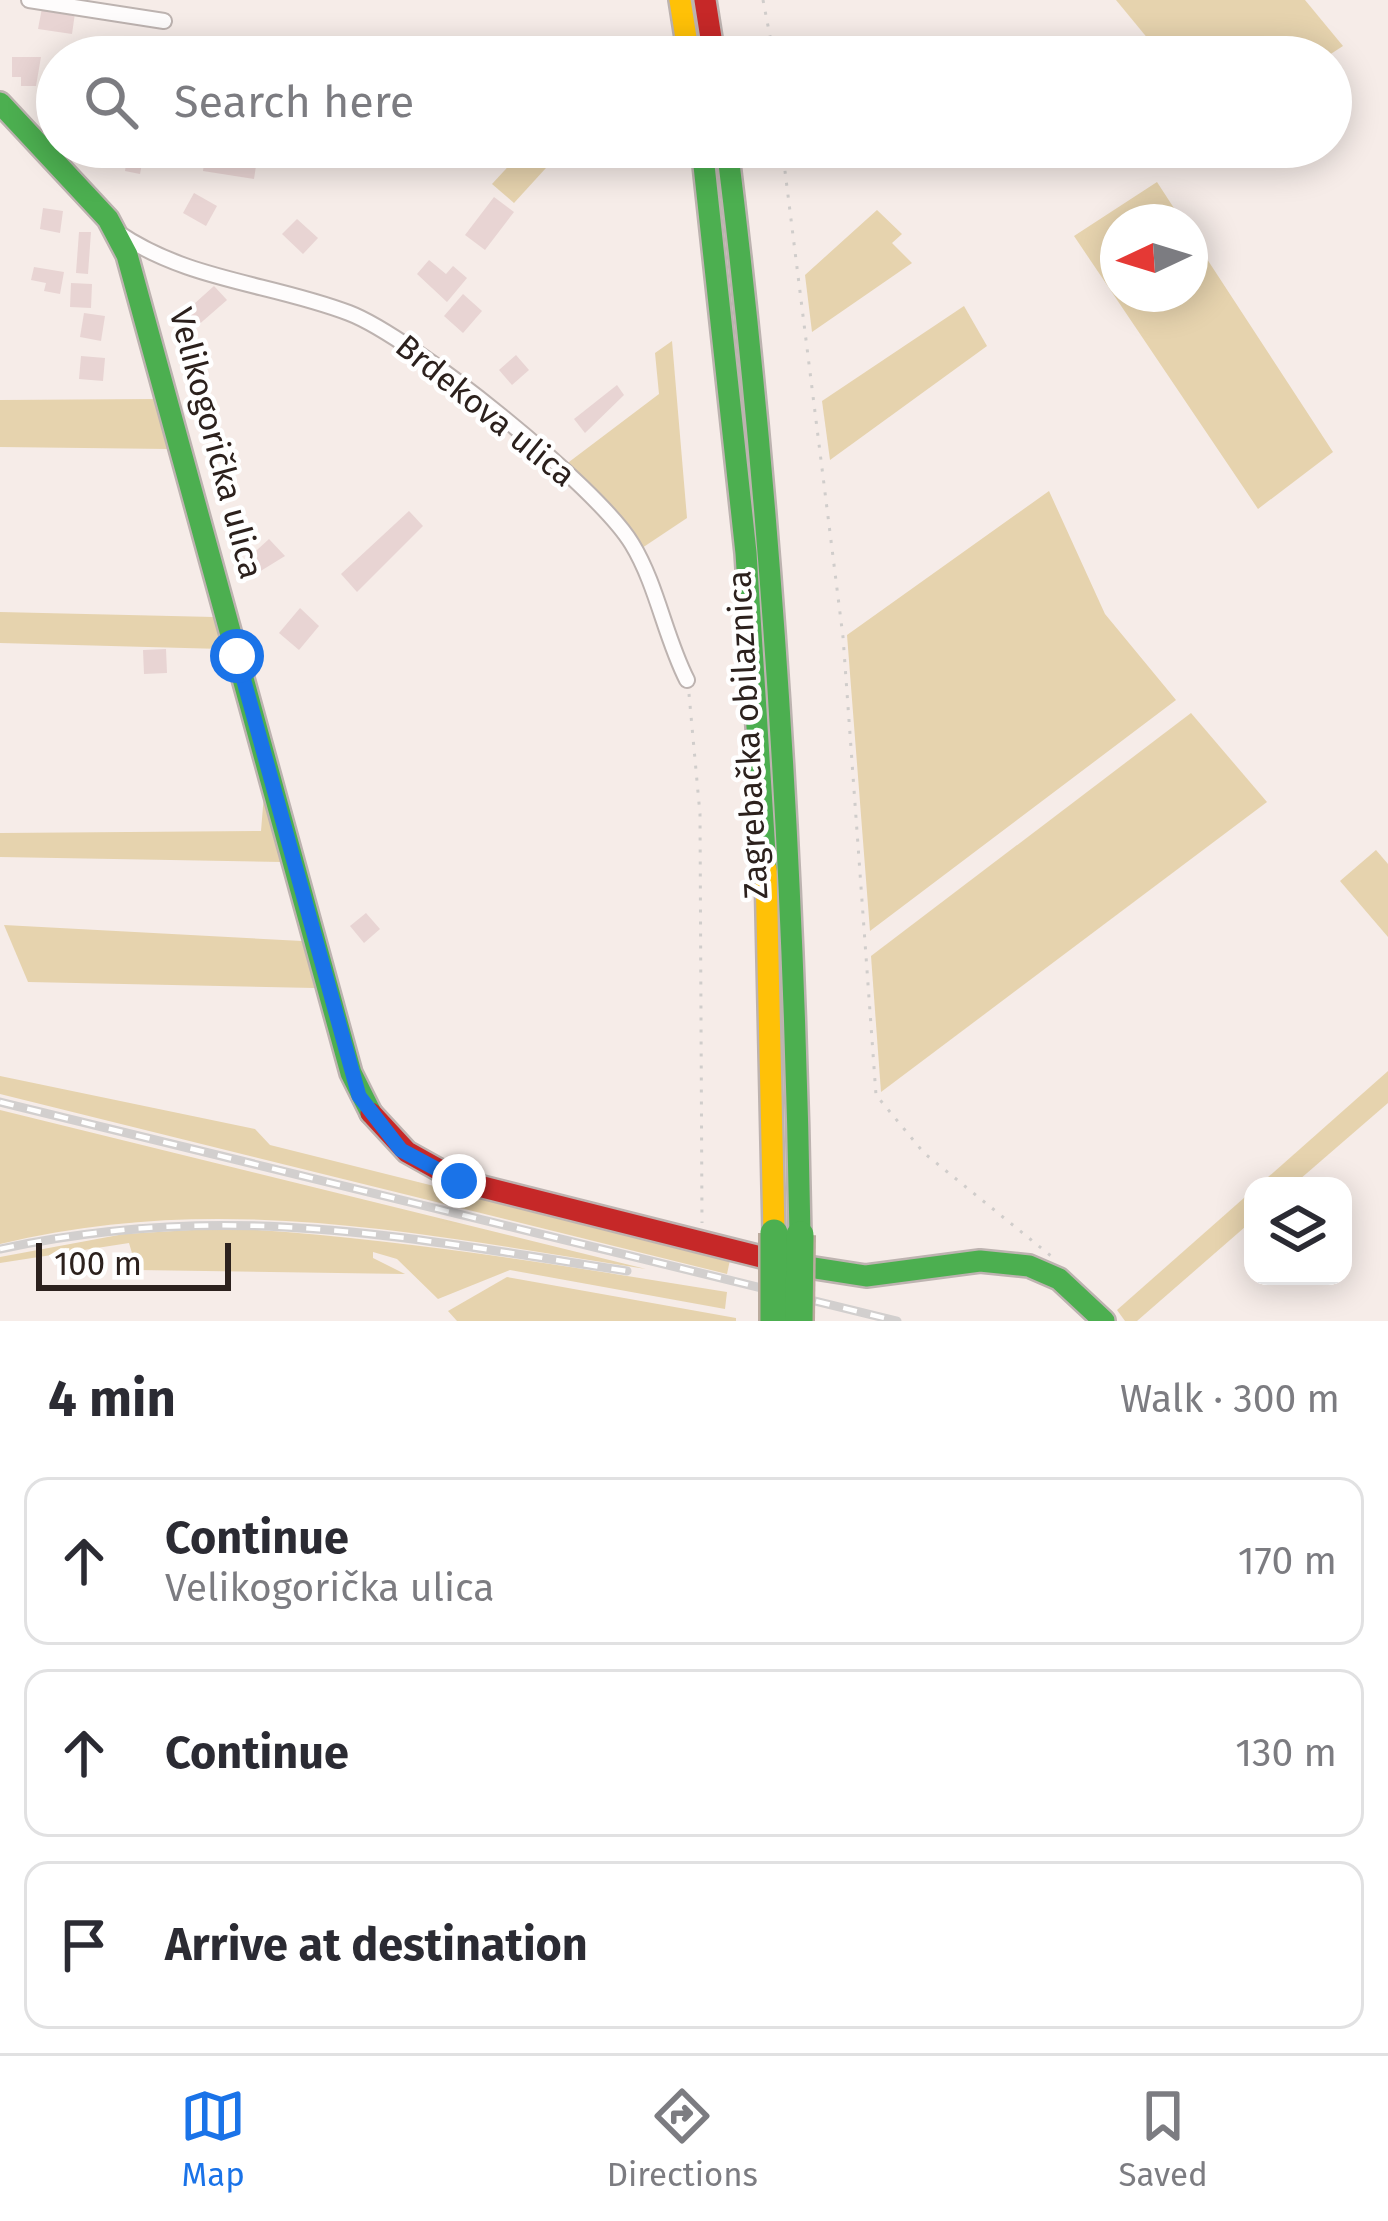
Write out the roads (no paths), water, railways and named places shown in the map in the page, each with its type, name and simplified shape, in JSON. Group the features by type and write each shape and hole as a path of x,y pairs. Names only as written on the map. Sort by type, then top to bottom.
{"main road":[{"path":"680,0 686,36"},
{"path":"705,0 711,36"},
{"name":"Velikogorička ulica","path":"0,104 36,143"},
{"name":"Velikogorička ulica","path":"58,168 116,231 136,282 359,1096 384,1132 418,1162 493,1191 702,1245 853,1276 980,1261 1014,1263 1058,1279 1104,1321"},
{"name":"Zagrebačka obilaznica","path":"704,168 756,664 787,1234 799,1321"},
{"name":"Zagrebačka obilaznica","path":"729,168 781,659 795,936 787,1234 774,1321"}],"street":[{"path":"29,0 164,21"},
{"name":"Brdekova ulica","path":"116,231 173,264 352,314 436,367 595,498 620,526 643,564 687,680"}],"railway":[{"path":"0,1102 897,1321"},
{"path":"0,1249 83,1234 239,1225 390,1236 627,1271"}]}
